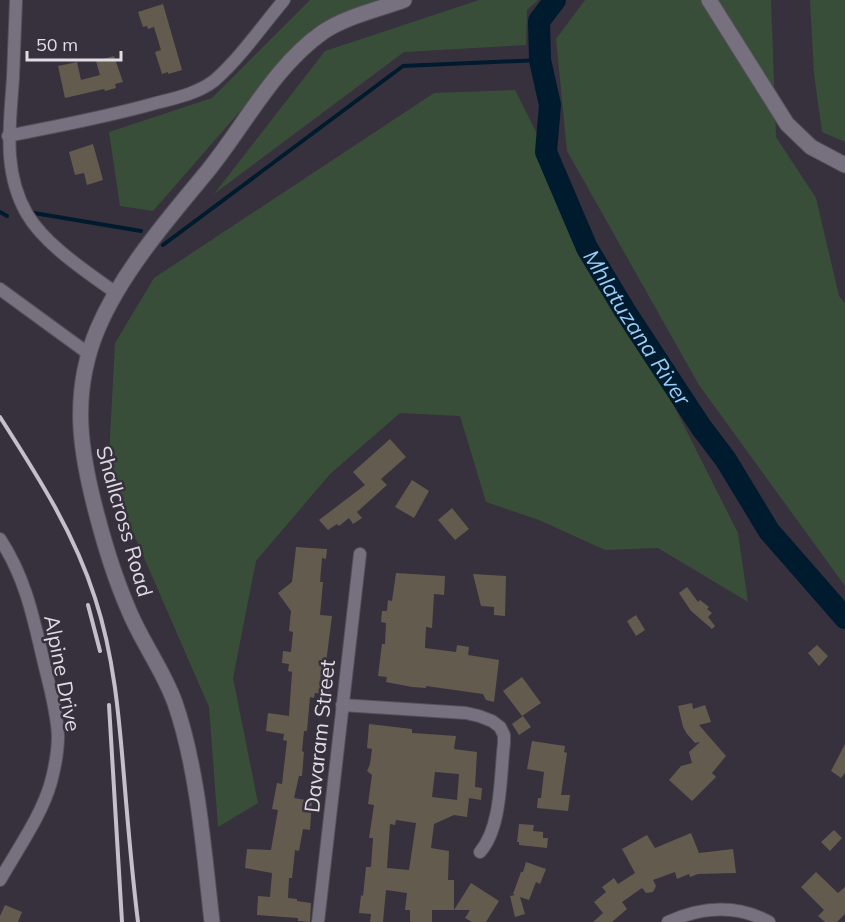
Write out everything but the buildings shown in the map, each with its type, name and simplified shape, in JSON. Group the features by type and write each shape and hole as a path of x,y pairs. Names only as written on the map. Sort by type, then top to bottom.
{"street":[{"path":"16,0 8,136 16,188 27,214 42,233 116,293"},
{"path":"8,136 136,109 181,97 205,86 234,60 284,0"},
{"name":"Shallcross Road","path":"212,922 186,739 171,693 145,644 110,560 86,471 81,441 81,389 98,328 116,293 171,214 207,171 280,73 304,48 325,31 359,15 404,0"},
{"path":"709,0 777,111 796,135 811,147 845,165"},
{"path":"0,289 89,354"},
{"name":"Alpine Drive","path":"0,539 23,581 52,698 58,737 56,762 50,785 28,831 0,880"},
{"name":"Davaram Street","path":"318,922 360,554"},
{"path":"342,705 466,713 492,721 500,727 504,735 504,743 497,808 488,842 480,852"},
{"path":"668,922 700,910 719,909 742,912 769,922"}],"green space":[{"path":"310,0 395,0 311,30 153,211 120,206 109,132 212,98"},
{"path":"479,0 538,0 527,10 526,45 404,52 214,194 325,51"},
{"path":"585,0 771,0 776,137 816,198 839,296 845,303 845,586 699,385 567,151 556,39"},
{"path":"810,0 845,0 845,142 822,132 814,74"},
{"path":"515,90 738,533 748,602 658,548 605,550 539,520 486,502 460,416 400,413 330,474 256,561 233,678 258,803 218,827 209,707 108,475 115,343 154,278 434,93"}],"waterway":[{"name":"Mhlatuzana River","path":"555,0 539,21 540,60 550,105 546,152 587,248 701,427 726,460 769,531 845,618"},
{"path":"163,245 403,66 540,60"},
{"path":"0,212 7,216"},
{"path":"34,213 141,231"}],"railway":[{"path":"0,417 41,482 65,527 95,598 107,642 118,709 138,922"},
{"path":"88,605 100,651"},
{"path":"109,705 122,922"}]}
